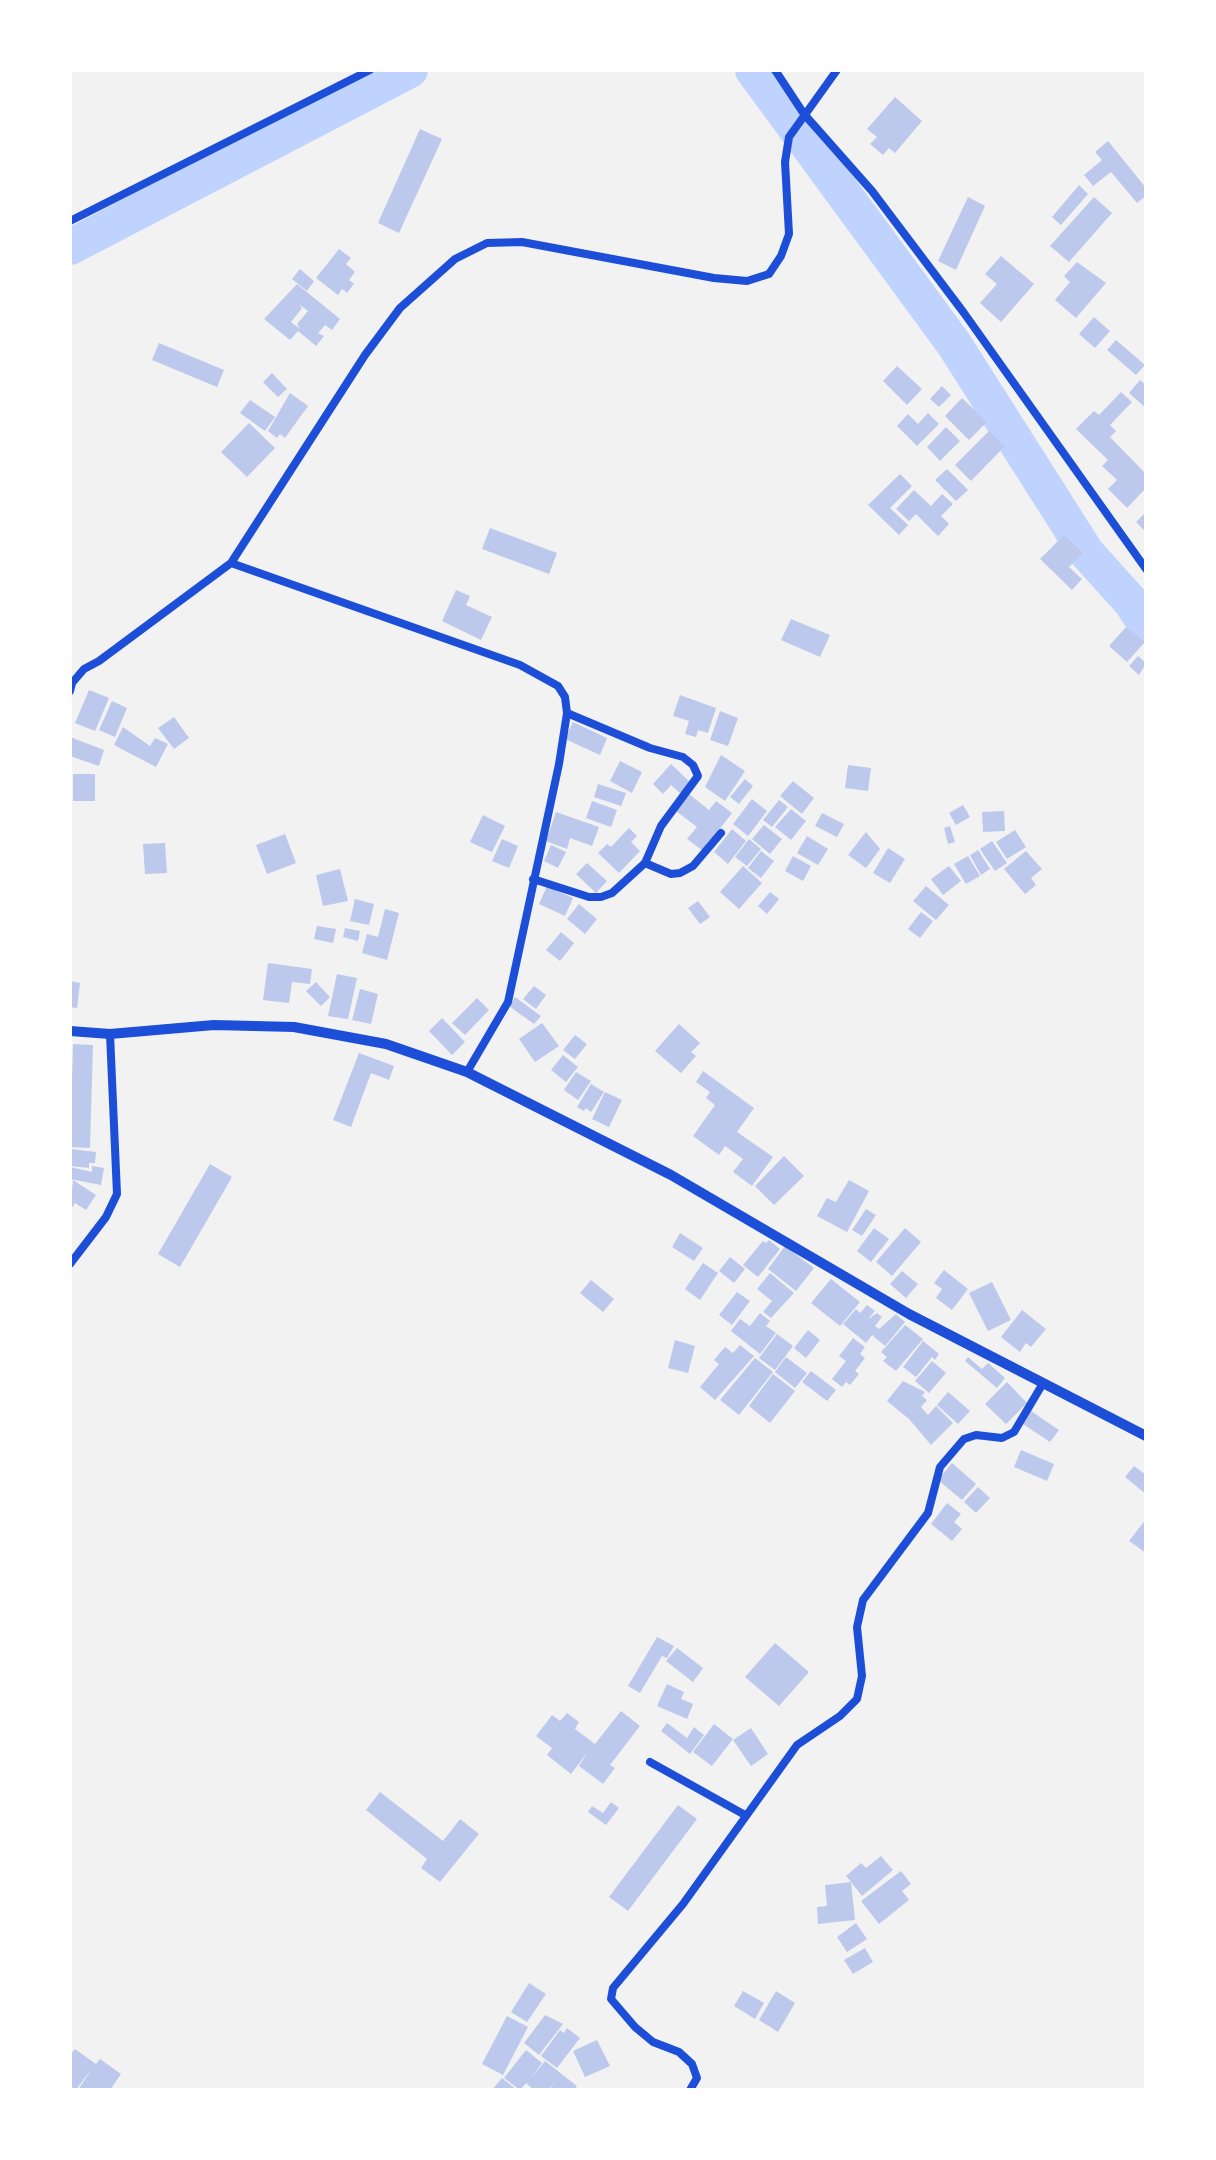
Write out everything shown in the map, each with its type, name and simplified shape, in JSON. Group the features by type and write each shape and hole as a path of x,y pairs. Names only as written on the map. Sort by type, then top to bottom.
{"street":[{"path":"70,221 370,70"},
{"path":"775,70 802,118 872,191 956,302 1146,569"},
{"path":"70,691 72,683 84,669 231,563 365,355 400,308 455,259 487,243 522,242 714,278 747,281 769,274 781,256 789,234 785,162 789,137 837,70"},
{"path":"231,563 520,665 558,686 565,697 567,713 543,848 533,879 508,1002 467,1072"},
{"path":"533,879 601,897 624,883 645,863 661,826 698,776 693,765 683,757 650,748 567,713"},
{"path":"645,863 671,874 680,873 693,866 721,833"},
{"path":"70,1031 110,1034 214,1025 294,1027 386,1044 467,1072 671,1175 784,1238 909,1314 1146,1436"},
{"path":"70,1264 106,1217 117,1194 110,1034"},
{"path":"690,2090 697,2078 692,2064 673,2048 647,2038 614,2003 610,1994 683,1904 797,1745 840,1716 857,1699 862,1676 857,1627 863,1600 928,1513 940,1467 964,1439 976,1435 1002,1438 1014,1432 1042,1385"},
{"path":"650,1762 745,1815"}],"building":[{"path":"895,97 922,121 895,153 889,148 883,155 870,144 877,137 867,129"},
{"path":"420,129 442,139 399,233 378,223"},
{"path":"1108,141 1146,188 1146,196 1137,203 1111,172 1093,186 1084,175 1102,160 1095,152"},
{"path":"1079,185 1088,194 1061,225 1052,217"},
{"path":"968,197 985,206 956,270 938,261"},
{"path":"1094,197 1112,213 1069,262 1050,246"},
{"path":"339,249 351,258 346,264 355,272 349,280 354,284 347,293 342,289 338,295 316,278"},
{"path":"1001,256 1034,284 1001,322 980,303 997,284 985,274"},
{"path":"1077,262 1106,283 1076,318 1055,300 1070,282 1064,276"},
{"path":"300,269 314,281 307,291 292,279"},
{"path":"297,284 340,319 332,330 325,325 318,333 324,336 316,346 298,331 290,340 264,319","holes":["299,304 308,311 297,324 300,329 291,322 302,308"]},
{"path":"1094,317 1110,331 1095,348 1079,334"},
{"path":"1116,340 1145,365 1136,375 1107,350"},
{"path":"159,343 224,370 217,387 152,360"},
{"path":"897,366 922,389 907,405 883,381"},
{"path":"272,373 287,389 278,397 263,382"},
{"path":"1140,380 1146,385 1146,408 1129,393"},
{"path":"942,386 951,395 939,407 930,399"},
{"path":"1121,392 1132,402 1110,425 1116,431 1110,437 1146,474 1146,488 1127,508 1108,489 1117,480 1102,466 1108,460 1076,429 1094,411 1099,415"},
{"path":"290,393 308,406 285,438 280,434 277,438 268,431"},
{"path":"962,398 987,422 969,440 945,416"},
{"path":"250,400 275,417 265,431 240,413"},
{"path":"928,413 939,424 917,446 897,426 908,414 918,424"},
{"path":"249,423 275,448 247,477 221,452"},
{"path":"946,427 960,441 940,461 927,447"},
{"path":"989,431 1005,446 971,481 955,465"},
{"path":"947,469 968,490 956,501 935,480"},
{"path":"900,474 912,486 890,508 908,525 899,535 868,505"},
{"path":"914,490 931,506 942,494 953,504 941,516 949,524 938,536 916,514 909,521 896,509"},
{"path":"1146,512 1146,532 1136,522"},
{"path":"490,528 557,553 549,574 482,549"},
{"path":"1064,535 1083,553 1069,567 1082,579 1072,590 1040,559"},
{"path":"456,590 470,596 466,605 492,617 481,640 442,621"},
{"path":"791,619 830,635 820,657 781,640"},
{"path":"1126,627 1145,642 1127,662 1109,646"},
{"path":"1138,656 1146,663 1139,675 1129,666"},
{"path":"89,690 109,698 95,731 75,723"},
{"path":"680,695 716,708 708,733 698,730 696,737 685,734 689,721 673,716"},
{"path":"112,701 127,708 115,737 99,730"},
{"path":"720,711 738,718 728,746 710,740"},
{"path":"174,717 189,738 174,749 158,728"},
{"path":"573,722 607,738 600,755 565,739"},
{"path":"123,727 150,746 155,738 168,744 156,767 114,745"},
{"path":"70,737 104,750 99,766 70,756"},
{"path":"721,755 745,771 725,801 705,787"},
{"path":"620,761 642,772 632,793 610,781"},
{"path":"671,764 691,783 681,794 671,785 663,794 653,784"},
{"path":"848,765 871,768 868,791 845,788"},
{"path":"73,774 95,774 95,801 73,801"},
{"path":"745,779 753,786 739,804 730,797"},
{"path":"793,781 814,798 802,814 780,796"},
{"path":"598,784 626,793 621,806 594,797"},
{"path":"689,794 709,810 716,801 732,813 703,851 687,839 697,827 676,811"},
{"path":"752,799 767,811 748,836 733,824"},
{"path":"779,800 788,807 772,827 763,820"},
{"path":"592,801 617,810 611,827 586,818"},
{"path":"963,805 970,817 956,825 949,813"},
{"path":"791,809 806,821 791,840 775,827"},
{"path":"1004,811 1005,831 983,832 982,812"},
{"path":"556,812 599,827 592,846 570,838 567,849 546,841"},
{"path":"822,813 844,824 837,837 815,826"},
{"path":"483,815 505,826 492,852 470,842"},
{"path":"764,825 782,839 770,854 752,839"},
{"path":"950,826 955,842 948,844 944,828"},
{"path":"629,828 637,836 631,842 640,851 619,873 598,853 607,844 611,847"},
{"path":"732,829 746,841 728,864 714,852"},
{"path":"1015,830 1026,847 1007,859 996,842"},
{"path":"866,832 880,849 866,868 848,855"},
{"path":"285,834 296,863 267,874 256,845"},
{"path":"807,836 828,849 818,865 797,853"},
{"path":"502,839 518,846 509,868 492,861"},
{"path":"749,839 761,849 747,866 735,857"},
{"path":"992,841 1007,863 995,871 980,849"},
{"path":"165,843 167,873 145,874 143,844"},
{"path":"551,845 566,852 558,868 544,861"},
{"path":"888,848 905,859 890,883 873,873"},
{"path":"978,850 990,869 981,875 970,855"},
{"path":"761,851 774,861 761,878 748,868"},
{"path":"1026,851 1042,869 1031,878 1036,885 1025,894 1004,869"},
{"path":"793,856 811,866 803,881 785,871"},
{"path":"968,856 980,876 966,884 954,864"},
{"path":"587,863 607,881 596,893 576,874"},
{"path":"743,866 762,883 739,909 720,892"},
{"path":"949,866 961,881 943,895 931,879"},
{"path":"340,869 348,901 323,906 316,875"},
{"path":"547,886 573,898 565,916 539,904"},
{"path":"926,886 949,905 936,920 913,901"},
{"path":"770,892 779,899 767,914 758,906"},
{"path":"355,899 374,904 369,925 350,921"},
{"path":"698,901 710,917 700,924 688,908"},
{"path":"579,904 597,919 585,934 567,919"},
{"path":"385,909 399,913 387,960 362,953 367,934 378,937"},
{"path":"921,912 933,921 920,938 908,929"},
{"path":"317,926 336,929 333,943 314,939"},
{"path":"345,928 360,931 358,941 343,937"},
{"path":"561,932 574,943 560,961 546,950"},
{"path":"268,963 312,969 310,984 292,982 289,1003 263,1000"},
{"path":"337,974 357,978 348,1019 328,1016"},
{"path":"70,981 80,983 77,1008 70,1007"},
{"path":"316,982 330,997 321,1006 306,991"},
{"path":"534,986 546,995 536,1009 523,999"},
{"path":"360,989 378,994 371,1024 352,1020"},
{"path":"515,997 541,1016 534,1024 509,1006"},
{"path":"477,998 489,1010 465,1035 452,1023"},
{"path":"442,1018 465,1042 452,1055 429,1031"},
{"path":"542,1023 559,1046 535,1062 519,1039"},
{"path":"679,1024 700,1043 691,1052 696,1056 681,1073 655,1051"},
{"path":"575,1035 587,1044 575,1059 563,1050"},
{"path":"73,1044 93,1045 90,1148 70,1147"},
{"path":"359,1053 394,1066 389,1080 371,1073 351,1127 333,1120"},
{"path":"563,1055 578,1067 566,1082 551,1070"},
{"path":"703,1071 754,1108 737,1132 773,1157 752,1186 733,1172 743,1159 725,1146 719,1155 693,1136 715,1105 706,1098 710,1092 696,1082"},
{"path":"576,1072 591,1081 578,1100 564,1090"},
{"path":"591,1084 604,1092 591,1112 577,1107"},
{"path":"605,1092 622,1100 609,1127 592,1119"},
{"path":"70,1149 96,1152 95,1163 89,1163 89,1168 70,1166"},
{"path":"784,1156 804,1176 774,1205 755,1186"},
{"path":"210,1164 232,1177 180,1267 158,1254"},
{"path":"92,1166 104,1168 101,1185 70,1179 70,1167 92,1172"},
{"path":"73,1180 96,1195 86,1210 75,1203 70,1211"},
{"path":"849,1180 869,1191 847,1232 817,1216 827,1198 836,1202"},
{"path":"866,1209 876,1215 862,1236 852,1230"},
{"path":"874,1228 889,1239 871,1262 857,1251"},
{"path":"905,1228 921,1242 892,1276 876,1262"},
{"path":"680,1233 703,1248 694,1261 672,1247"},
{"path":"769,1240 780,1249 758,1277 743,1265 763,1241 766,1243"},
{"path":"785,1246 814,1268 796,1291 768,1269"},
{"path":"730,1257 745,1269 734,1283 719,1271"},
{"path":"703,1263 718,1273 700,1300 685,1289"},
{"path":"944,1270 968,1289 952,1310 936,1298 942,1289 934,1283"},
{"path":"902,1271 918,1284 906,1298 890,1284"},
{"path":"770,1273 794,1293 771,1318 763,1312 772,1301 757,1289"},
{"path":"831,1279 860,1302 840,1326 811,1303"},
{"path":"591,1280 614,1299 603,1312 580,1293"},
{"path":"992,1282 1011,1320 988,1331 969,1293"},
{"path":"737,1292 750,1301 732,1325 719,1315"},
{"path":"867,1305 875,1311 868,1319 877,1313 882,1317 875,1326 879,1329 896,1314 905,1322 885,1346 872,1335 866,1343 843,1324 856,1309 860,1313"},
{"path":"1022,1310 1046,1329 1031,1347 1026,1343 1020,1352 1001,1337"},
{"path":"760,1313 770,1321 766,1326 776,1333 760,1354 731,1331 740,1319 750,1326"},
{"path":"905,1325 923,1339 896,1371 883,1361 887,1357 881,1352"},
{"path":"808,1330 820,1340 806,1358 794,1348"},
{"path":"777,1334 793,1346 775,1370 759,1358"},
{"path":"853,1338 865,1347 860,1354 865,1358 855,1371 859,1374 850,1385 846,1382 842,1387 832,1379 846,1361 839,1356"},
{"path":"675,1340 695,1346 688,1373 668,1368"},
{"path":"923,1341 939,1354 935,1360 932,1357 916,1377 903,1367"},
{"path":"740,1345 754,1356 715,1400 700,1387 719,1364 714,1360 725,1347 733,1353"},
{"path":"786,1357 807,1373 795,1388 775,1372"},
{"path":"968,1357 982,1369 988,1363 1005,1378 997,1388 965,1361"},
{"path":"755,1358 773,1372 739,1415 720,1400"},
{"path":"932,1361 946,1373 929,1393 915,1381"},
{"path":"811,1371 836,1390 827,1401 802,1382"},
{"path":"773,1374 795,1391 770,1423 749,1406"},
{"path":"903,1381 925,1392 922,1396 927,1400 921,1407 928,1415 936,1406 953,1423 931,1445 909,1419 887,1401"},
{"path":"1007,1382 1027,1403 1006,1424 985,1404"},
{"path":"948,1392 970,1411 958,1424 937,1405"},
{"path":"1031,1411 1059,1430 1050,1442 1023,1424"},
{"path":"1021,1450 1054,1464 1047,1481 1014,1467"},
{"path":"952,1463 976,1484 962,1500 938,1480"},
{"path":"1134,1466 1146,1475 1146,1494 1125,1477"},
{"path":"978,1487 990,1498 976,1513 964,1502"},
{"path":"947,1503 961,1514 954,1522 962,1529 952,1541 931,1524"},
{"path":"1146,1519 1146,1553 1129,1541"},
{"path":"657,1637 674,1646 667,1658 662,1656 640,1693 628,1686"},
{"path":"775,1643 809,1672 779,1706 745,1677"},
{"path":"677,1648 703,1668 693,1682 666,1661"},
{"path":"667,1684 684,1692 681,1699 693,1704 687,1719 657,1706"},
{"path":"621,1711 640,1726 610,1765 615,1768 603,1784 579,1766 588,1752 571,1774 547,1755 552,1748 536,1736 552,1715 560,1721 567,1713 579,1722 575,1729 595,1744"},
{"path":"667,1723 687,1738 694,1727 704,1735 690,1754 661,1731"},
{"path":"714,1724 733,1739 712,1766 693,1752"},
{"path":"751,1728 768,1754 751,1766 733,1740"},
{"path":"380,1792 443,1841 460,1819 479,1834 440,1882 421,1868 427,1859 366,1810"},
{"path":"611,1802 619,1808 606,1825 588,1812 592,1806 603,1813"},
{"path":"678,1805 697,1819 628,1911 609,1897"},
{"path":"881,1856 893,1870 862,1896 846,1876 861,1863 866,1868"},
{"path":"901,1871 911,1884 902,1891 909,1900 879,1924 861,1901"},
{"path":"851,1882 855,1920 818,1924 817,1907 827,1906 825,1885"},
{"path":"856,1923 867,1939 847,1952 837,1937"},
{"path":"865,1948 873,1962 853,1974 844,1960"},
{"path":"529,1983 546,1994 527,2022 511,2012"},
{"path":"743,1991 764,2003 755,2019 734,2006"},
{"path":"776,1991 795,2003 778,2032 759,2020"},
{"path":"545,2015 563,2024 539,2055 524,2043"},
{"path":"507,2016 528,2027 503,2075 482,2064"},
{"path":"567,2028 580,2038 557,2068 541,2056 560,2030 564,2033"},
{"path":"597,2040 610,2066 585,2077 573,2051"},
{"path":"75,2049 96,2064 100,2059 121,2074 110,2090 78,2090 93,2067 76,2090 70,2086 70,2055"},
{"path":"526,2050 542,2063 530,2079 545,2061 577,2086 574,2090 549,2090 556,2081 548,2090 534,2090 526,2083 520,2090 504,2078"},
{"path":"502,2078 517,2090 492,2090"}],"waterway":[{"path":"70,247 410,70"},
{"path":"753,70 954,344 1086,552 1131,602 1146,625"}]}
